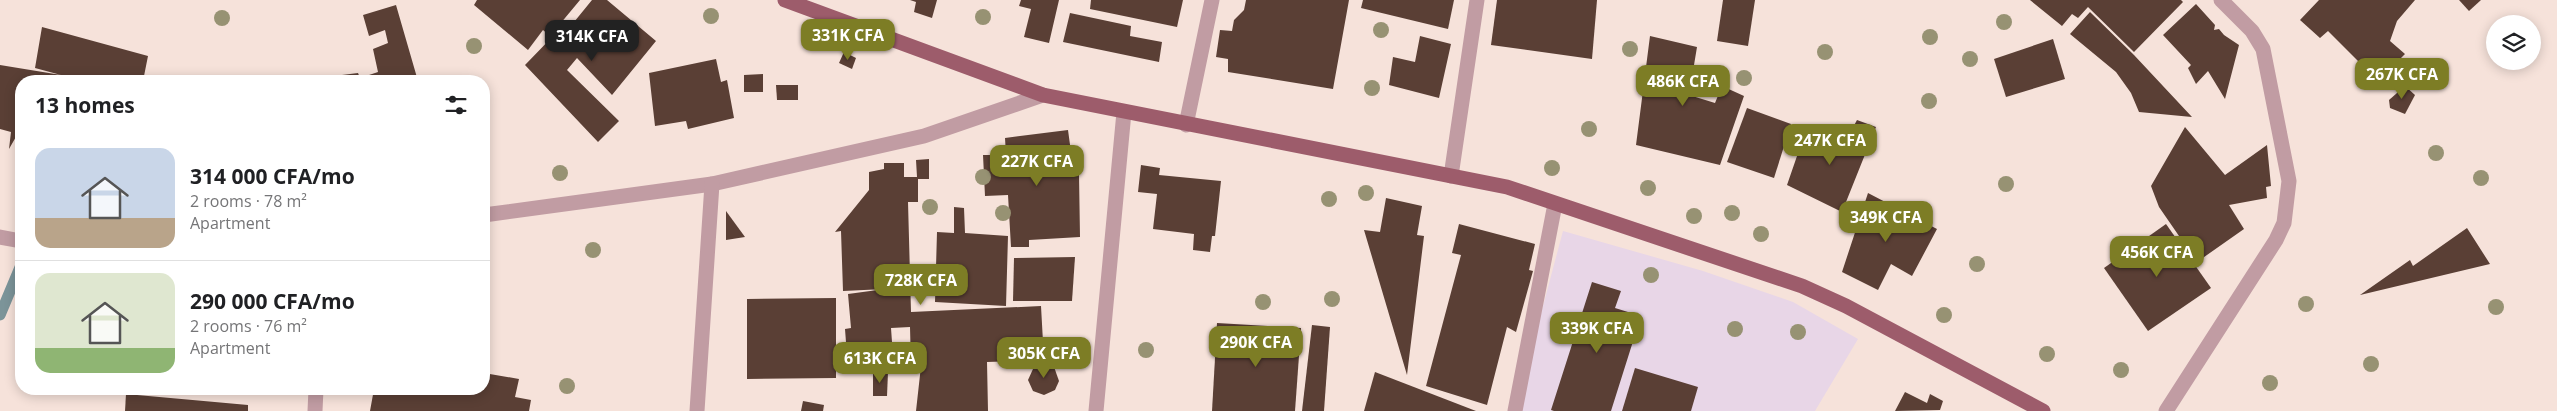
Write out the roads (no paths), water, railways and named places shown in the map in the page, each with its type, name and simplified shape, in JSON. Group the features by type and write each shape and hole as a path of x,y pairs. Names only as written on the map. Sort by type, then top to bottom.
{"main road":[{"path":"786,0 1043,95 1186,125 1507,187 1802,286 1846,306 2043,411"}],"street":[{"path":"1186,125 1212,0"},
{"path":"1451,176 1477,0"},
{"path":"2166,411 2276,240 2284,223 2287,208 2289,181 2263,49 2252,31 2221,0"},
{"path":"490,214 712,184 924,136 1043,95"},
{"path":"1096,411 1124,112"},
{"path":"697,411 712,184"},
{"path":"1515,411 1555,204"},
{"path":"0,237 15,240"},
{"path":"315,411 316,395"}],"waterway":[{"path":"0,315 15,279"}]}
